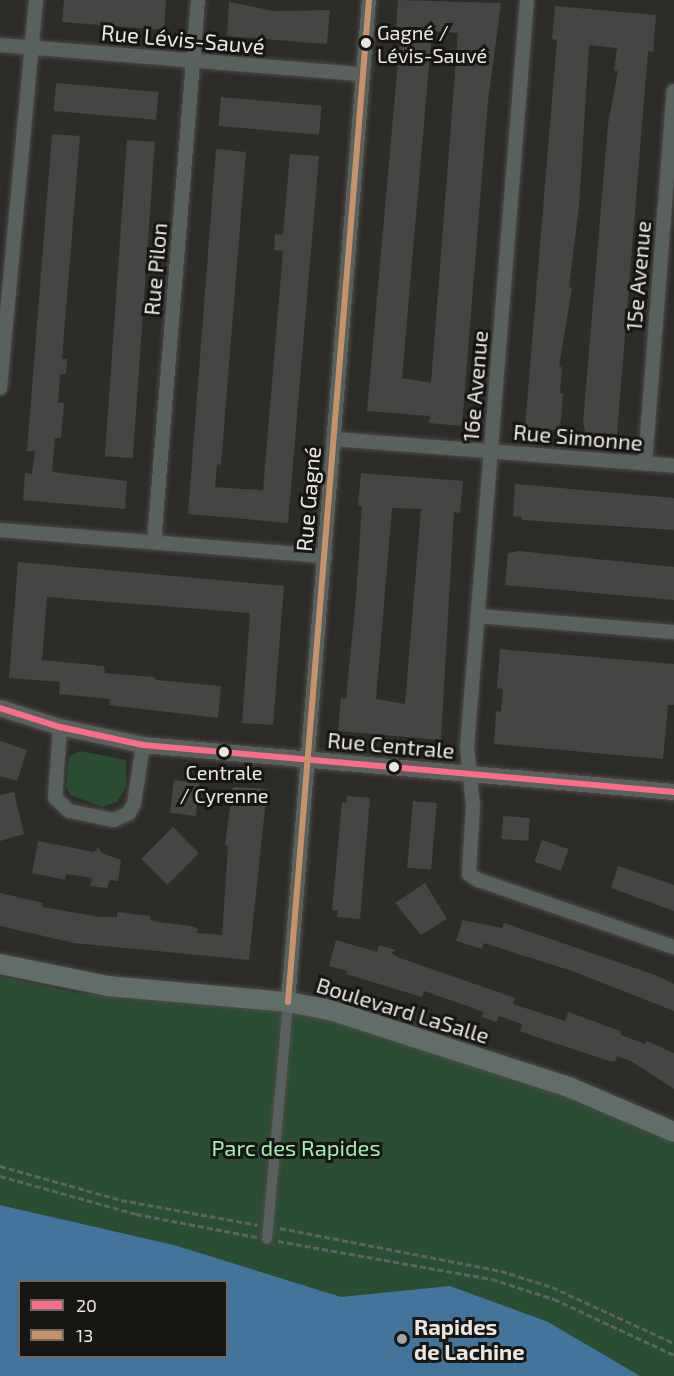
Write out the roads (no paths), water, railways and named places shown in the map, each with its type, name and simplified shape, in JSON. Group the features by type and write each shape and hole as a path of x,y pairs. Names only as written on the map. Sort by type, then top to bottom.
{"main road":[{"name":"Boulevard LaSalle","path":"0,964 108,986 288,1002 347,1014 542,1077 600,1098 674,1132"}],"street":[{"path":"0,388 36,0"},
{"name":"Rue Pilon","path":"154,542 198,0"},
{"name":"Rue Gagné","path":"288,1002 369,0"},
{"name":"16e Avenue","path":"527,0 467,747 473,806 469,874 478,880 674,947"},
{"name":"Rue Lévis-Sauvé","path":"0,45 363,74"},
{"name":"15e Avenue","path":"645,464 674,91"},
{"path":"0,214 15,215"},
{"name":"Rue Simonne","path":"334,439 674,466"},
{"path":"0,530 324,556"},
{"path":"478,616 674,633"},
{"name":"Rue Centrale","path":"0,708 60,727 143,745 674,792"},
{"path":"60,727 55,798 69,811 114,819 129,813 135,804 143,745"},
{"path":"267,1239 288,1002"}],"water":[{"name":"Rapides de Lachine","path":"0,1205 174,1245 341,1297 450,1286 548,1322 640,1376 0,1376"}],"place":[{"name":"Gagné / Lévis-Sauvé","path":"366,43"},
{"name":"Centrale / Cyrenne","path":"224,752"},
{"name":"Rapides de Lachine","path":"402,1339"}],"park label":[{"name":"Parc des Rapides","path":"296,1148"}]}
